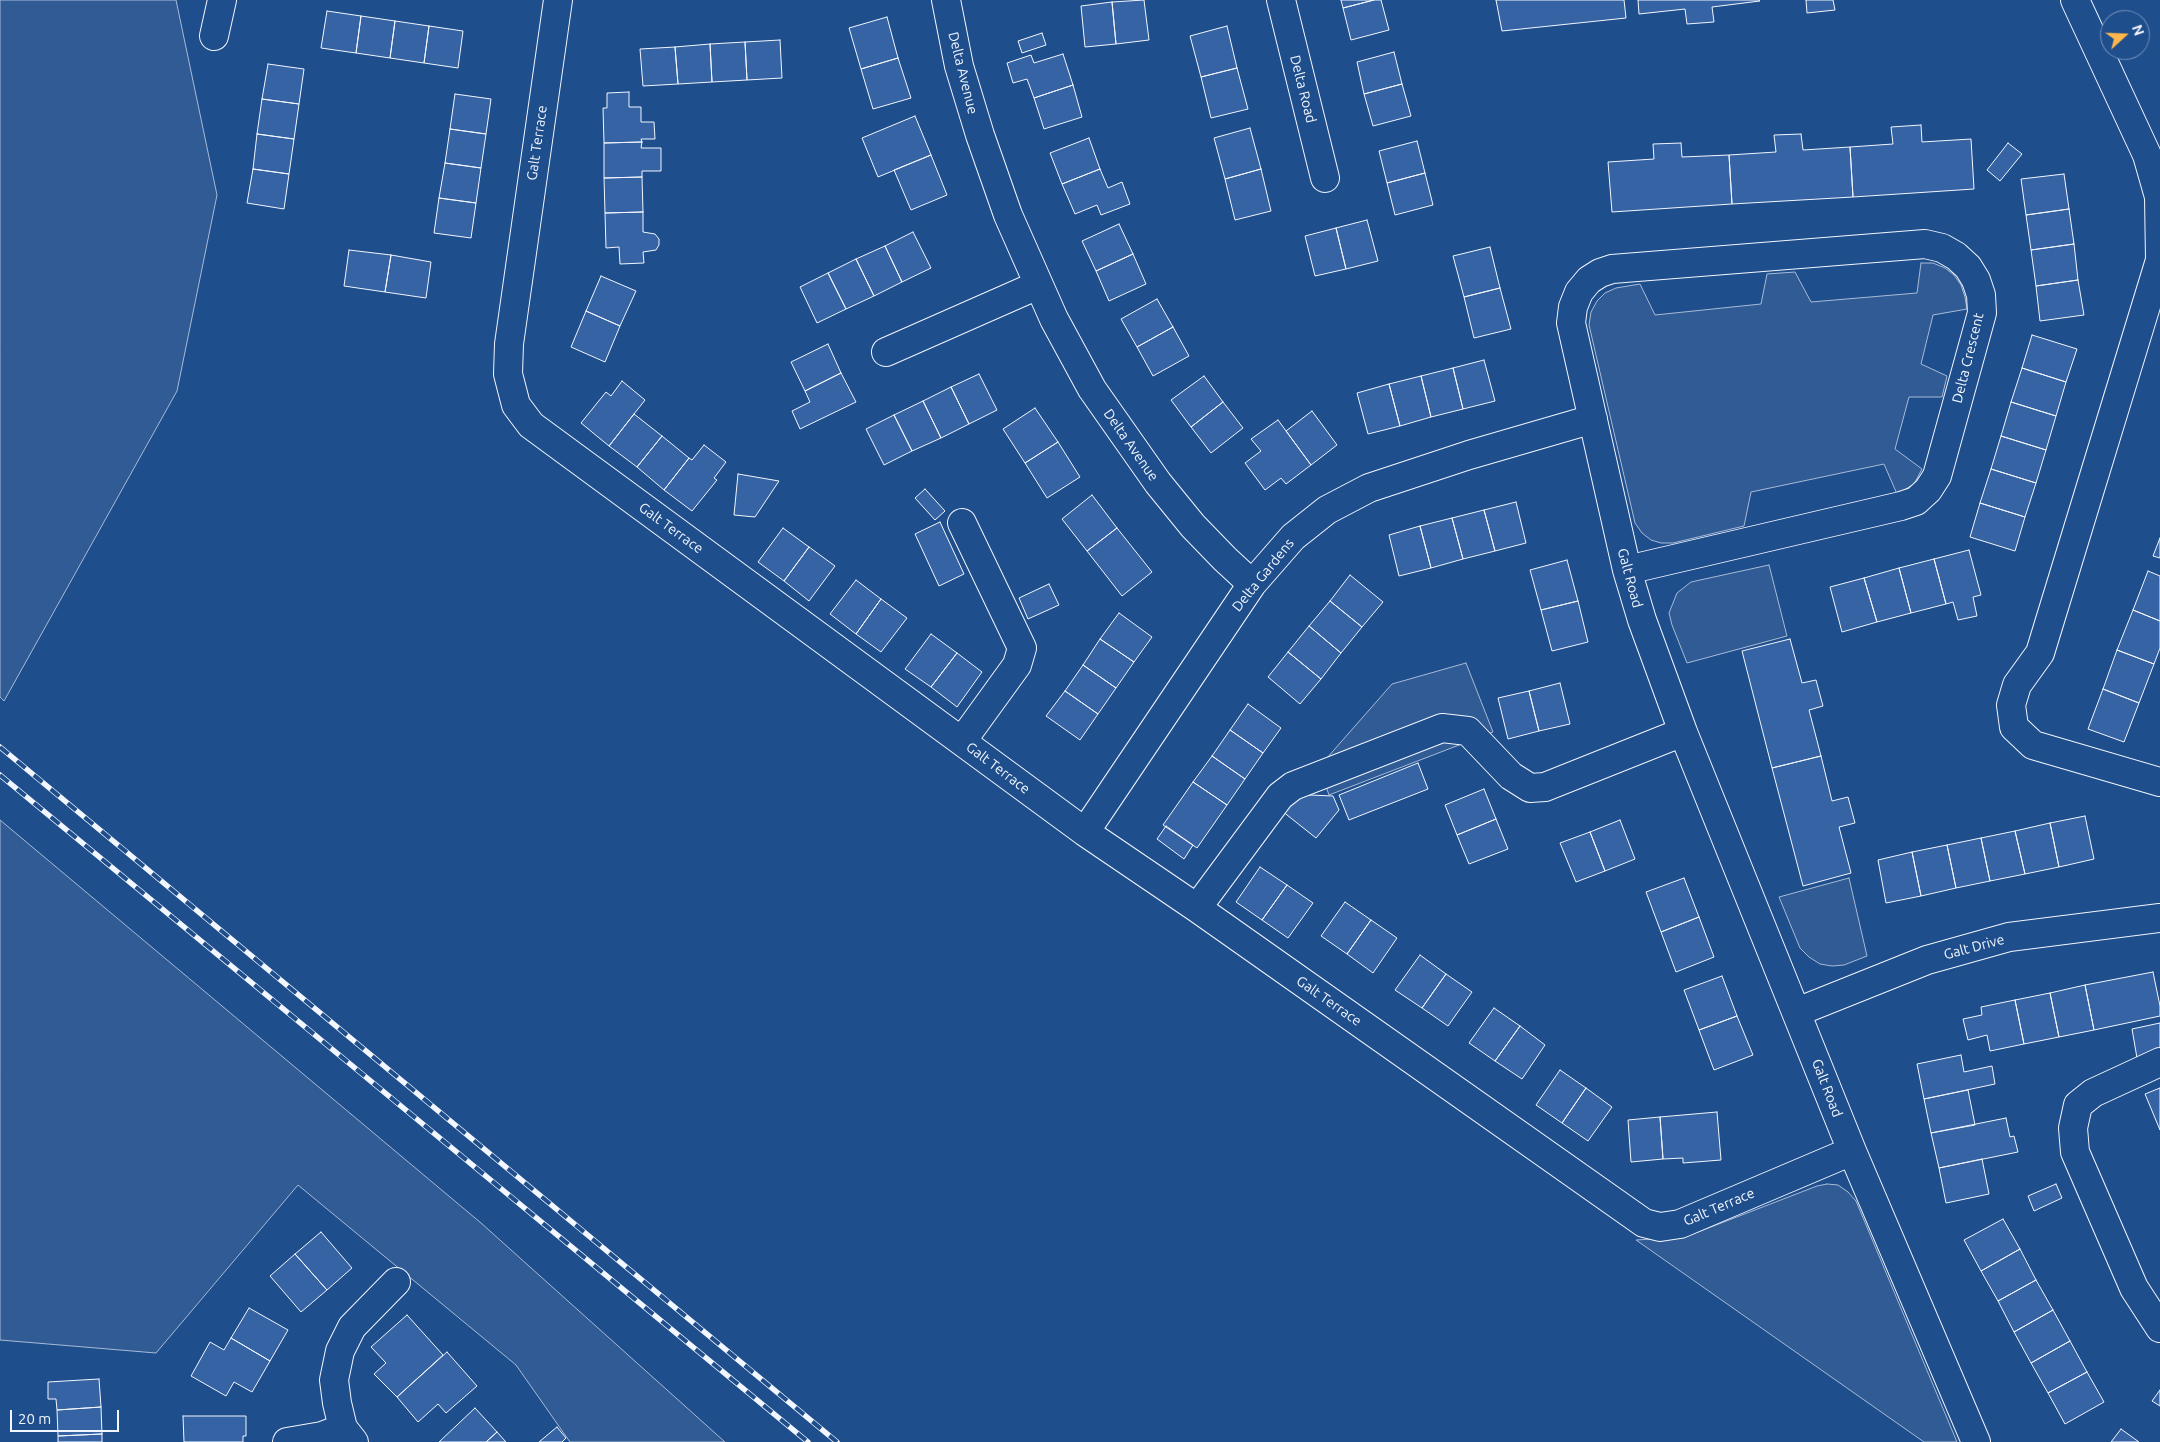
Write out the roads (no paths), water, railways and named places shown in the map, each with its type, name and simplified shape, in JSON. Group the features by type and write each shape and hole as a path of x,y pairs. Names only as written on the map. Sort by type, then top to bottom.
{"street":[{"path":"214,36 222,0"},
{"name":"Galt Terrace","path":"558,0 509,344 508,374 516,406 531,426 1085,832 1197,908 1644,1223 1660,1227 1680,1224 1852,1152"},
{"name":"Delta Avenue","path":"946,0 959,66 980,135 1008,215 1038,285 1092,389 1126,440 1193,526 1225,560 1252,584"},
{"name":"Delta Road","path":"1281,0 1325,178"},
{"path":"2075,0 2147,155 2159,197 2160,260 2040,653 2017,685 2011,705 2014,727 2033,745 2160,782"},
{"name":"Delta Crescent","path":"1593,419 1571,323 1573,307 1579,292 1589,280 1600,273 1612,269 1925,244 1942,248 1956,256 1968,267 1981,294 1982,313 1937,476 1928,490 1916,501 1628,570"},
{"path":"886,352 1038,285"},
{"name":"Delta Gardens","path":"1085,832 1252,584 1293,536 1327,510 1369,488 1469,455 1593,419"},
{"name":"Galt Road","path":"1593,419 1628,570 1642,620 1683,732 1852,1152 1976,1442"},
{"path":"962,523 1022,648 1017,665 962,740"},
{"path":"1197,908 1280,796 1293,786 1442,728 1468,731 1511,776 1530,788 1545,787 1683,732"},
{"name":"Galt Drive","path":"1797,1012 1817,1002 1927,960 2009,938 2160,918"},
{"path":"2160,1062 2093,1093 2078,1105 2073,1128 2075,1152 2134,1288 2160,1328"},
{"path":"288,1442 322,1436 348,1435 334,1380 340,1351 352,1328 396,1282"}],"railway":[{"path":"0,747 837,1442"},
{"path":"0,775 808,1442"}]}
